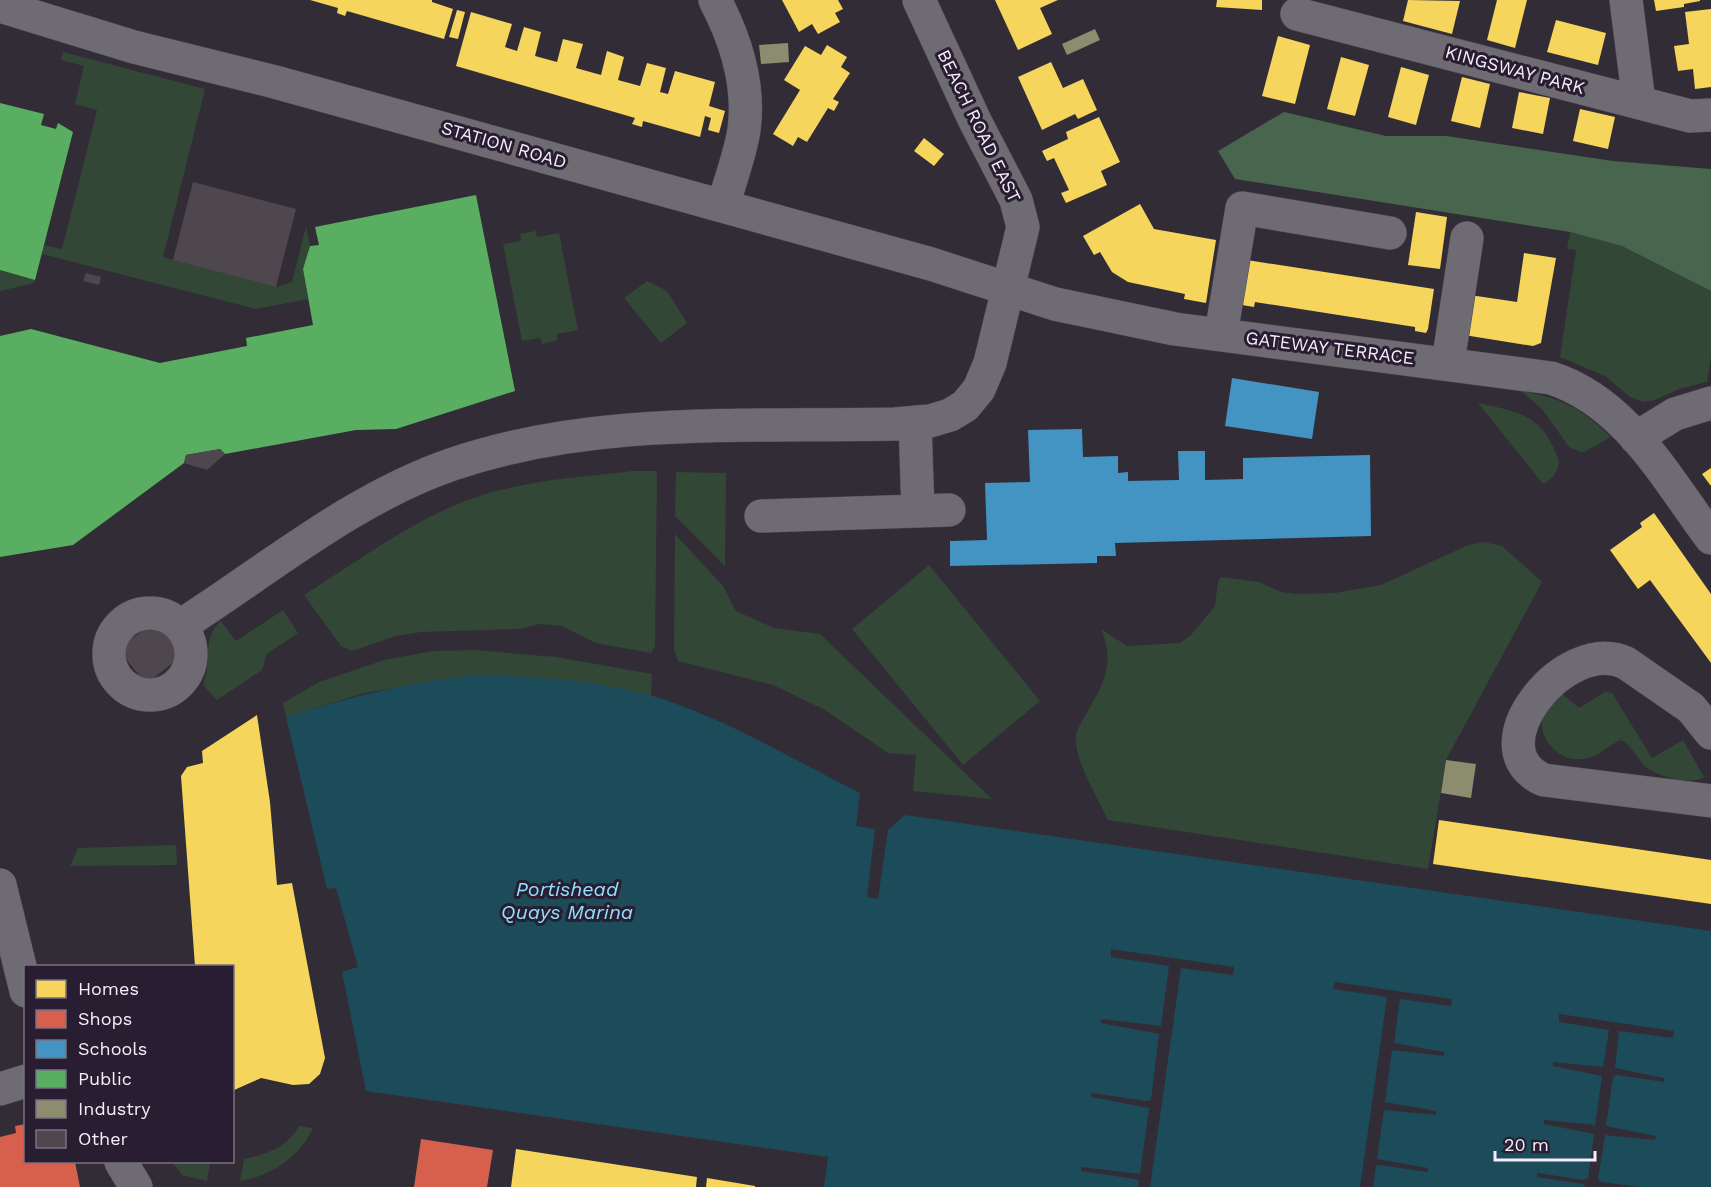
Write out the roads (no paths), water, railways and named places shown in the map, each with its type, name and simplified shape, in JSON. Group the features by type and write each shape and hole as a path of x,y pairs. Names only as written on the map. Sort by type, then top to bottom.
{"street":[{"path":"715,0 736,49 745,98 743,132 723,206"},
{"name":"BEACH ROAD EAST","path":"180,626 377,499 452,464 545,441 632,429 915,422 950,415 965,406 979,389 990,363 1023,220 920,0"},
{"path":"1626,0 1639,102"},
{"name":"STATION ROAD","path":"0,6 134,47 275,82 931,264 1008,289"},
{"name":"KINGSWAY PARK","path":"1313,11 1690,116 1711,115"},
{"path":"1221,334 1242,208 1390,233"},
{"path":"1448,363 1467,238"},
{"name":"GATEWAY TERRACE","path":"1008,289 1054,304 1175,329 1530,374 1566,382 1601,403 1636,438 1711,538"},
{"path":"1636,438 1675,414 1711,403"},
{"path":"761,516 934,511 915,422"},
{"path":"1711,733 1691,708 1626,663 1617,658 1603,657 1578,665 1547,684 1531,705 1520,732 1519,753 1526,769 1544,780 1711,801"},
{"path":"0,885 24,983"},
{"path":"0,1089 24,1082"},
{"path":"122,1163 136,1187"}],"water":[{"name":"Portishead Quays Marina","path":"476,675 565,680 610,686 653,696 732,727 860,793 856,826 875,829 867,897 878,899 888,830 905,815 1711,931 1711,1187 824,1187 828,1157 366,1091 342,972 358,967 336,888 327,889 286,717 380,691"}]}
